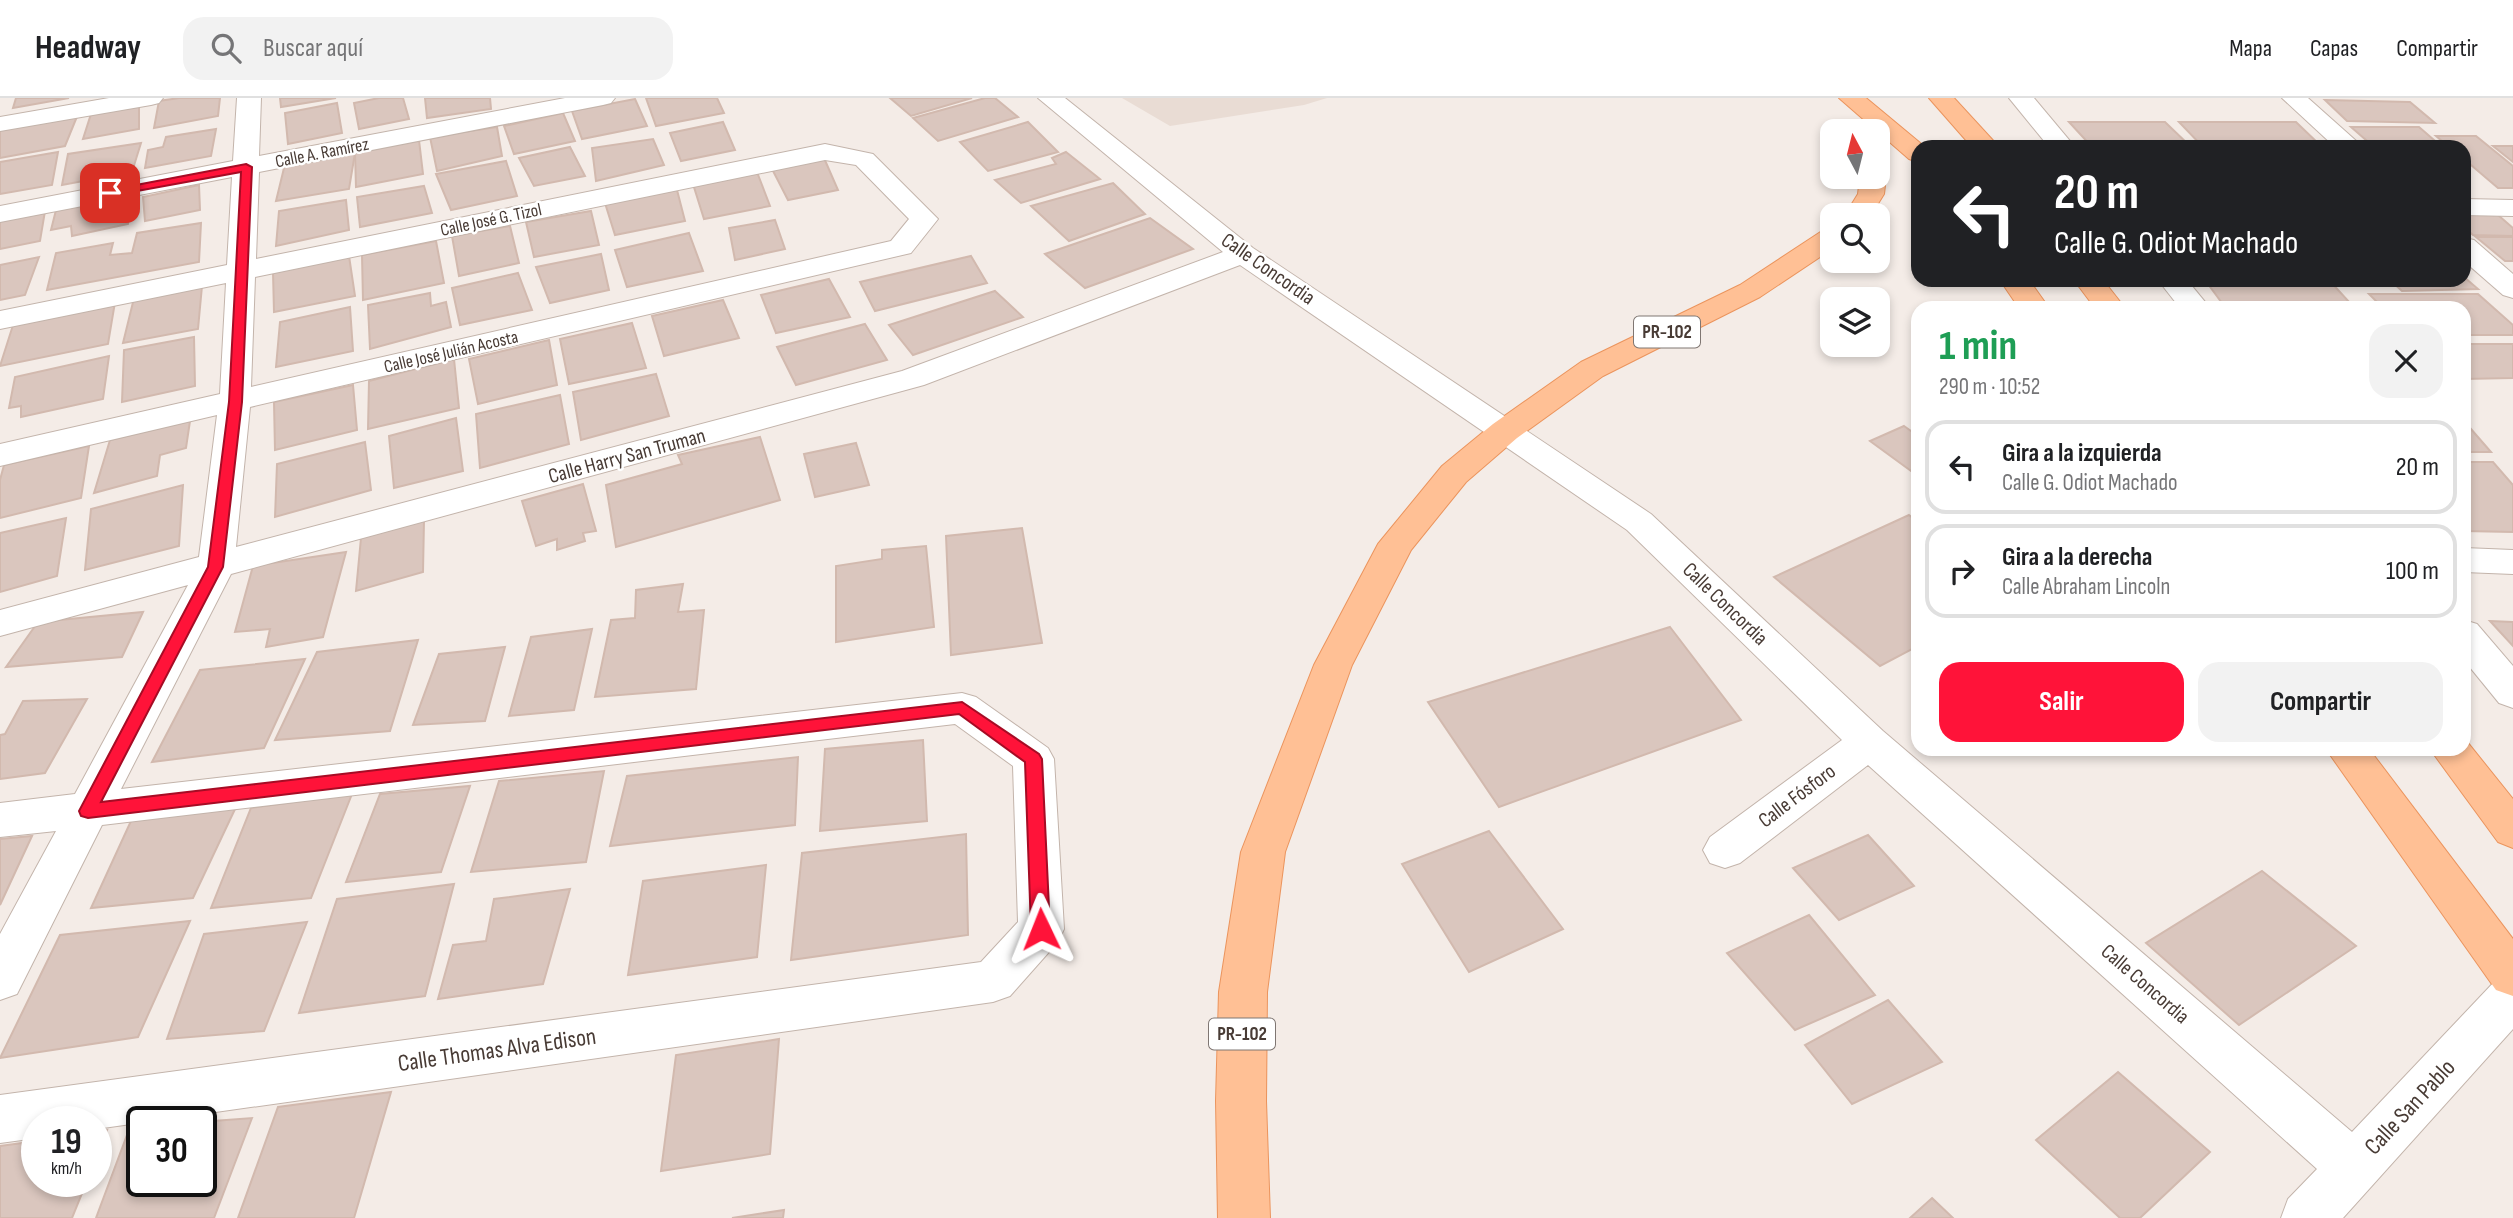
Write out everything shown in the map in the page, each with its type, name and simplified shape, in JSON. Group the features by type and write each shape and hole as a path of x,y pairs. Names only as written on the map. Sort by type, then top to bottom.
{"main road":[{"path":"1839,98 1853,119"},
{"path":"1851,98 1911,148"},
{"path":"1941,98 1980,140"},
{"name":"PR-102","path":"1244,1218 1241,1101 1243,992 1263,852 1332,665 1396,544 1454,474 1505,431 1592,369 1750,291 1820,245"},
{"path":"2094,287 2104,301"},
{"path":"2351,756 2513,975"},
{"path":"2455,756 2513,830"}],"street":[{"path":"0,124 151,98"},
{"path":"0,979 216,567 235,402 249,98"},
{"name":"Calle A. Ramírez","path":"0,214 603,98"},
{"name":"Calle Concordia","path":"1049,98 1243,254 1639,522 1869,742 2354,1167"},
{"path":"2021,98 2056,140"},
{"path":"2294,98 2342,140"},
{"name":"Calle José G. Tizol","path":"0,320 825,152 864,159 925,219 901,247"},
{"path":"2471,207 2513,208"},
{"name":"Calle José Julián Acosta","path":"0,455 901,247"},
{"path":"2471,252 2513,289"},
{"name":"Calle Harry San Truman","path":"0,623 913,379 1243,254"},
{"path":"2178,287 2189,301"},
{"path":"2471,559 2513,562"},
{"path":"2471,642 2513,693"},
{"name":"Calle Thomas Alva Edison","path":"0,1119 993,981 1041,929 1033,759 962,708 88,811"},
{"name":"Calle Fósforo","path":"1725,850 1869,742"},
{"path":"0,820 88,811"},
{"name":"Calle San Pablo","path":"2307,1218 2513,995"}],"shaded area":[{"path":"1122,98 1327,98 1304,105 1170,126"}],"building":[{"path":"16,98 69,98 13,108"},
{"path":"220,98 218,116 154,128 159,101"},
{"path":"280,98 336,98 281,107"},
{"path":"379,98 403,98 409,119 359,129 354,103"},
{"path":"425,98 490,98 491,109 427,118"},
{"path":"646,98 717,98 724,113 656,126"},
{"path":"890,98 972,98 911,116"},
{"path":"985,98 995,98 1018,117 938,141 913,118"},
{"path":"635,99 647,126 582,139 572,111"},
{"path":"2325,100 2410,102 2435,123 2347,121"},
{"path":"337,103 342,133 288,144 285,113"},
{"path":"139,106 139,129 83,139 91,114"},
{"path":"563,113 575,141 514,154 504,126"},
{"path":"78,114 65,146 0,158 0,127"},
{"path":"723,122 735,150 681,161 670,133"},
{"path":"1028,122 1058,152 988,171 960,142"},
{"path":"2069,122 2165,122 2184,140 2086,140"},
{"path":"2179,122 2296,122 2315,140 2196,140"},
{"path":"497,127 502,156 437,171 430,137"},
{"path":"2351,127 2419,127 2434,140 2366,140"},
{"path":"216,129 211,156 145,168 148,150 163,147 166,137"},
{"path":"2436,136 2476,136 2513,166 2513,188 2498,188 2471,165 2471,140 2441,140"},
{"path":"653,139 664,165 596,181 592,148"},
{"path":"419,140 423,174 356,187 355,153"},
{"path":"141,143 132,172 62,185 68,154"},
{"path":"2493,146 2513,146 2513,162"},
{"path":"570,147 585,176 534,186 519,158"},
{"path":"58,152 52,185 0,194 0,162"},
{"path":"1066,152 1100,179 1021,203 995,180 1056,164 1052,158"},
{"path":"355,153 349,189 276,201 285,164"},
{"path":"824,158 838,190 788,200 772,169"},
{"path":"506,161 517,196 451,210 436,174"},
{"path":"757,172 770,206 704,219 693,184"},
{"path":"1113,183 1145,214 1069,241 1031,206"},
{"path":"199,185 200,210 145,221 143,197"},
{"path":"424,186 432,213 360,227 357,197"},
{"path":"677,190 685,221 615,235 605,203"},
{"path":"130,195 128,224 72,236 71,226 51,230 56,210"},
{"path":"346,200 349,230 276,246 279,211"},
{"path":"45,211 40,241 0,249 0,220"},
{"path":"591,211 599,245 534,257 526,222"},
{"path":"2471,214 2498,215 2513,228 2513,236 2473,235"},
{"path":"1150,218 1193,249 1085,288 1045,254"},
{"path":"775,220 785,249 735,260 729,228"},
{"path":"201,223 199,262 47,290 56,253 113,243 110,255 132,253 137,233"},
{"path":"510,226 519,263 459,276 452,236"},
{"path":"689,233 703,271 627,287 615,250"},
{"path":"2476,237 2513,237 2513,261 2505,261"},
{"path":"436,241 444,283 363,300 362,255"},
{"path":"601,254 609,290 550,303 536,267"},
{"path":"349,256 355,296 274,312 273,272"},
{"path":"971,256 987,283 875,311 860,282"},
{"path":"39,257 25,295 0,300 0,265"},
{"path":"518,273 532,310 460,325 452,288"},
{"path":"829,279 850,317 776,333 761,295"},
{"path":"2471,283 2478,289 2402,291 2398,287 2471,287"},
{"path":"202,286 198,329 123,343 134,298"},
{"path":"2210,287 2335,287 2348,301 2221,301"},
{"path":"995,291 1023,317 913,355 889,325"},
{"path":"430,293 431,306 446,302 451,327 370,349 368,305"},
{"path":"2369,294 2478,294 2513,325 2513,335 2471,335 2471,301 2376,301"},
{"path":"723,300 739,338 664,356 652,316"},
{"path":"115,302 108,344 0,366 14,322"},
{"path":"350,307 353,351 276,367 280,322"},
{"path":"632,323 646,368 569,384 560,339"},
{"path":"865,324 887,360 796,385 777,347"},
{"path":"194,337 195,386 122,402 124,350"},
{"path":"549,340 557,385 478,404 469,359"},
{"path":"2471,344 2513,344 2513,378 2471,379"},
{"path":"109,356 103,399 21,417 21,406 9,408 15,377"},
{"path":"454,359 459,408 368,429 369,381"},
{"path":"656,374 669,416 581,440 573,392"},
{"path":"353,385 357,430 275,450 274,402"},
{"path":"560,395 569,444 480,468 476,414"},
{"path":"456,418 463,471 394,488 389,436"},
{"path":"190,421 186,448 160,455 157,476 94,493 110,440"},
{"path":"1904,426 1911,431 1911,471 1870,441"},
{"path":"2471,429 2491,452 2471,452"},
{"path":"760,437 780,500 616,547 606,485 682,464 678,455"},
{"path":"365,442 371,490 275,517 277,464"},
{"path":"856,443 869,485 815,497 804,454"},
{"path":"89,446 81,498 0,518 0,480 4,465"},
{"path":"2471,462 2493,462 2513,485 2513,532 2471,531"},
{"path":"583,484 596,531 583,533 585,541 557,550 557,539 536,546 522,501"},
{"path":"183,485 179,546 85,570 91,509"},
{"path":"1909,515 1911,650 1880,666 1774,577"},
{"path":"66,518 57,576 0,592 0,533"},
{"path":"424,520 423,572 356,591 361,538"},
{"path":"1022,528 1042,643 951,655 946,536"},
{"path":"926,546 934,627 836,642 836,566 882,559 882,550"},
{"path":"346,552 323,637 266,647 270,629 235,632 253,566"},
{"path":"683,584 678,612 704,610 696,689 595,697 611,620 635,618 636,590"},
{"path":"143,612 122,657 6,667 38,622"},
{"path":"2490,621 2513,622 2513,646"},
{"path":"1670,627 1741,720 1499,807 1428,702"},
{"path":"592,629 574,710 509,716 531,637"},
{"path":"418,640 390,731 275,740 317,652"},
{"path":"505,647 485,721 413,725 439,654"},
{"path":"305,659 264,748 152,762 200,670"},
{"path":"87,699 45,773 0,779 0,735 5,734 23,701"},
{"path":"923,740 927,821 820,831 825,749"},
{"path":"798,757 795,825 610,846 627,776"},
{"path":"604,771 586,862 471,872 499,781"},
{"path":"470,786 441,872 346,882 380,794"},
{"path":"352,794 311,898 211,908 251,808"},
{"path":"236,807 193,898 91,908 131,821"},
{"path":"1489,831 1563,929 1469,972 1402,864"},
{"path":"966,834 968,935 791,960 802,853"},
{"path":"1868,835 1914,886 1839,920 1793,868"},
{"path":"32,836 0,905 0,839"},
{"path":"766,865 757,957 628,975 643,881"},
{"path":"2262,871 2356,946 2239,1025 2146,943"},
{"path":"454,884 425,996 299,1013 337,899"},
{"path":"570,889 543,984 438,999 453,945 486,941 494,899"},
{"path":"1809,915 1875,995 1795,1030 1727,953"},
{"path":"190,921 138,1037 0,1058 60,935"},
{"path":"307,922 264,1031 167,1039 204,934"},
{"path":"1888,1000 1942,1062 1852,1104 1805,1045"},
{"path":"779,1039 770,1154 661,1171 676,1055"},
{"path":"2118,1072 2210,1152 2140,1218 2120,1218 2036,1140"},
{"path":"391,1092 354,1218 238,1218 278,1107"},
{"path":"252,1118 214,1218 96,1218 104,1197 112,1197 112,1175 126,1138 126,1197 217,1197 217,1121"},
{"path":"21,1143 21,1197 81,1197 72,1218 0,1218 0,1146"},
{"path":"1932,1198 1953,1218 1910,1218"},
{"path":"784,1210 783,1218 732,1218"}],"route":[{"path":"110,193 246,167 235,402 216,567 88,811 962,708 1033,759 1041,929"}]}
